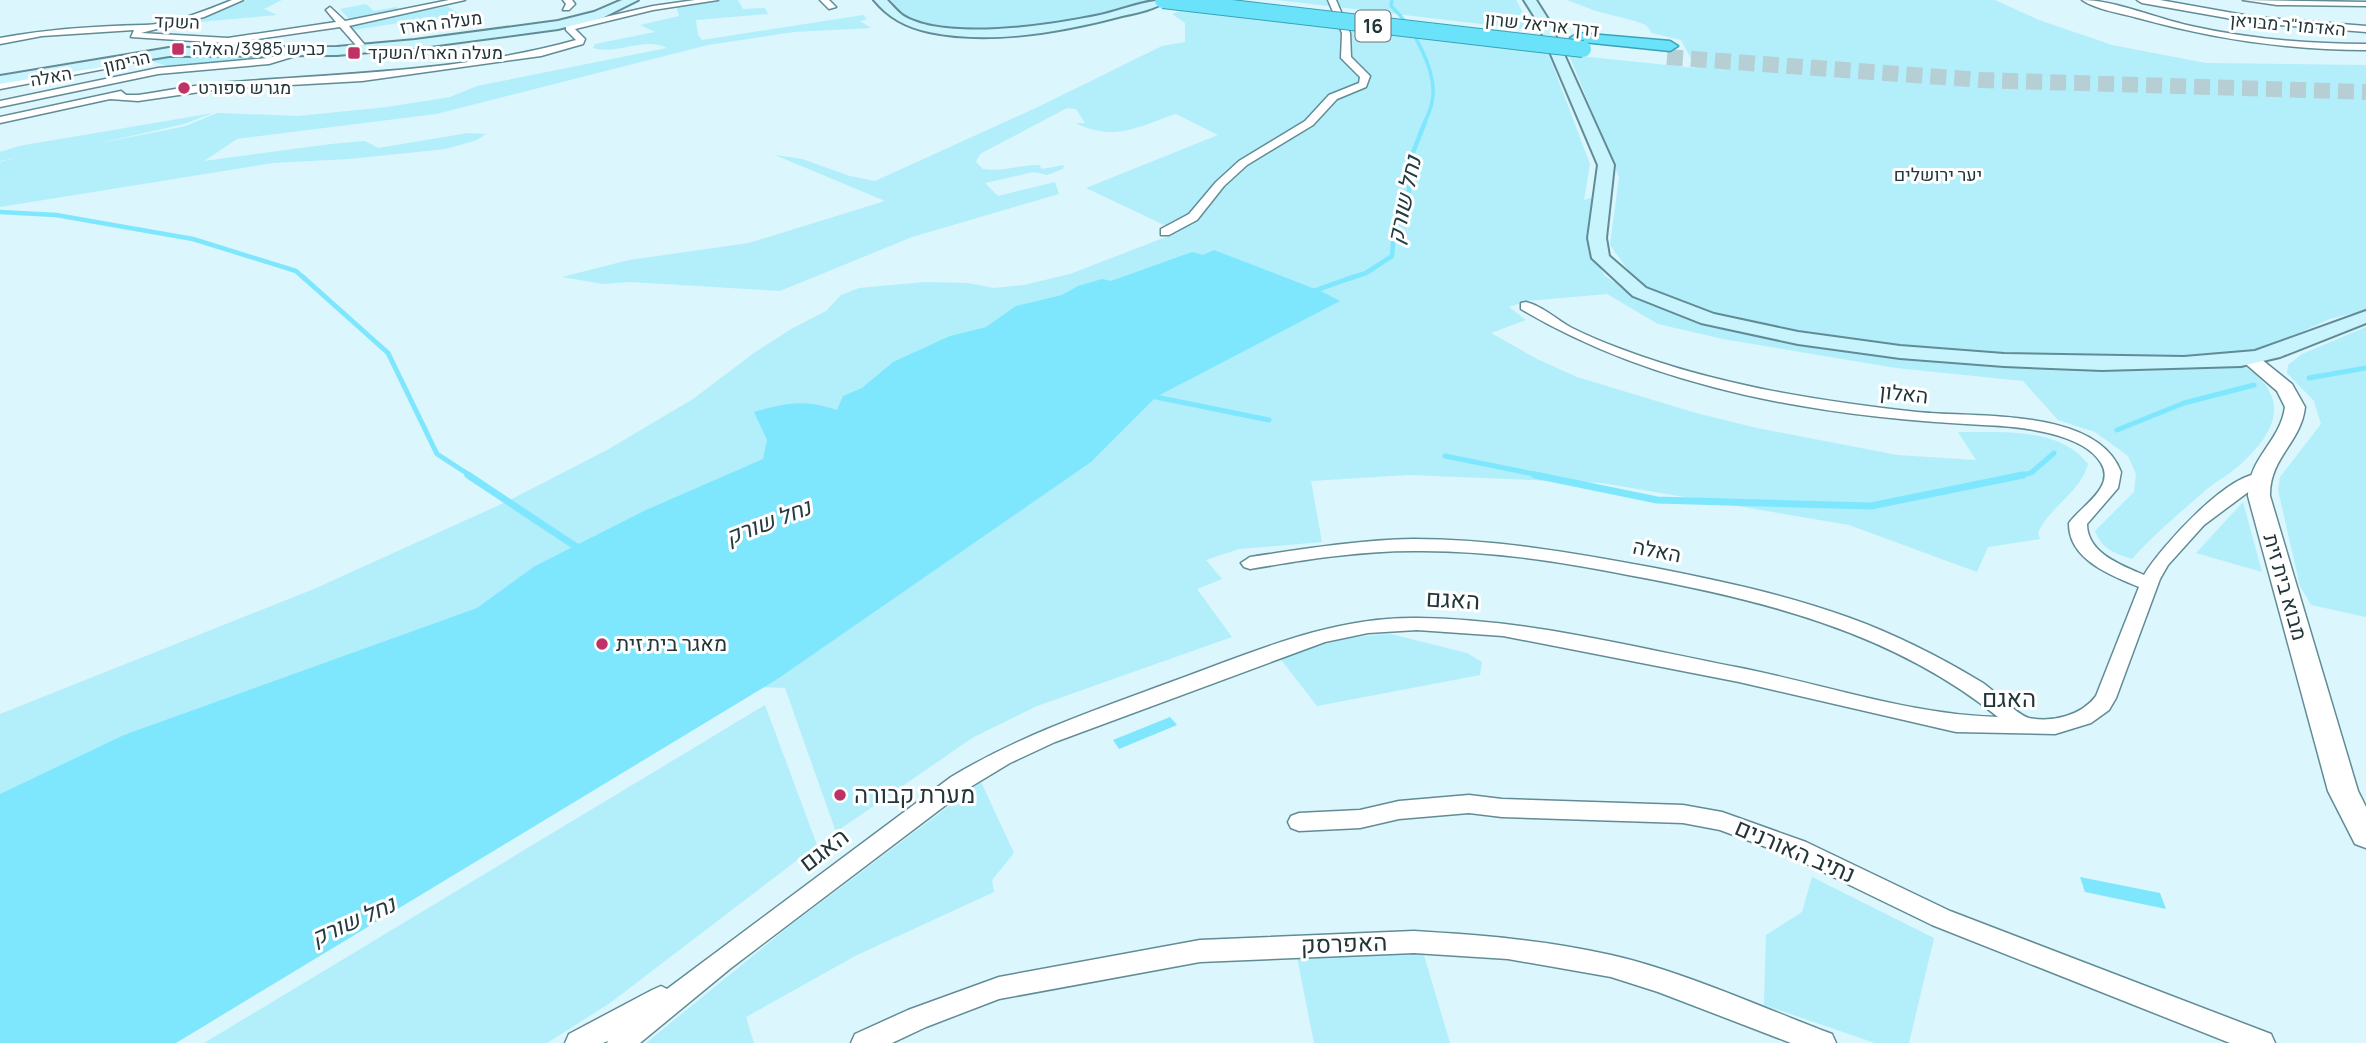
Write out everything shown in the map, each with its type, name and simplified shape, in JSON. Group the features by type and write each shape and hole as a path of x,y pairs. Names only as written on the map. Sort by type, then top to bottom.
{"highway":[{"name":"דרך אריאל שרון","path":"1163,0 1668,51"},
{"name":"דרך אריאל שרון","path":"1223,0 1581,44"},
{"path":"1251,0 1366,17"}],"main road":[{"name":"מעלה הארז","path":"0,80 142,55 226,45 302,51 359,50 558,25 598,15 632,0"},
{"path":"880,0 888,13 914,24 954,31 990,32 1085,22 1129,12 1163,0"},
{"path":"1530,0 1542,19 1606,165 1608,182 1596,237 1597,248 1611,271 1641,292 1714,320 1805,340 1862,349 1951,357 2199,362 2249,359 2279,351 2330,328 2366,317"}],"street":[{"name":"השקד","path":"226,45 134,36 140,29 196,17 239,0"},
{"path":"226,45 461,0"},
{"path":"113,97 144,97 224,86 346,80 535,54 580,42 581,38 569,27 653,8 713,0"},
{"path":"824,0 832,7"},
{"path":"1165,232 1193,217 1220,184 1243,163 1309,123 1333,97 1363,85 1365,76 1346,58 1346,33 1332,0"},
{"name":"האדמו\"ר מבויאן","path":"2086,0 2146,19 2222,35 2300,44 2366,47"},
{"path":"2143,0 2255,20 2366,29"},
{"path":"2247,0 2292,5 2314,2 2366,4"},
{"path":"327,5 361,45 359,50"},
{"path":"0,41 42,33 133,27 141,27 140,29"},
{"name":"הרימון","path":"0,104 158,71 247,64 285,58 302,51"},
{"name":"האלה","path":"0,86 111,65 142,55"},
{"path":"0,120 113,97 247,64"},
{"name":"האלון","path":"1526,306 1546,320 1609,349 1697,377 1749,390 1864,411 2035,426 2075,437 2102,453 2114,472 2108,490 2078,523 2078,537 2096,558 2149,584"},
{"path":"2249,359 2285,388 2295,407 2292,424 2267,458 2259,478"},
{"name":"האגם","path":"620,1043 690,986 959,783 1002,757 1092,718 1283,648 1334,633 1368,627 1417,624 1503,629 1739,675 1956,724 2022,726 2070,723 2100,709 2149,584 2166,555 2229,494 2259,478"},
{"name":"מבוא בית זית","path":"2259,478 2260,502 2343,791 2366,836"},
{"name":"האלה","path":"1250,563 1356,548 1448,545 1548,555 1691,581 1799,606 1864,629 1953,674 1987,696 2022,726"},
{"name":"נתיב האורנים","path":"1299,822 1360,819 1399,810 1469,804 1502,808 1683,814 1721,821 1798,849 1941,918 2262,1043"},
{"name":"האפרסק","path":"864,1043 927,1014 999,988 1200,950 1414,942 1508,948 1611,967 1660,981 1822,1043"},
{"path":"578,1043 673,992 690,986"}],"green space":[{"path":"247,0 282,0 264,9 277,15 166,25 206,17"},
{"path":"738,0 743,9 765,8 768,14 696,20 698,35 702,40 863,15 867,19 860,21 871,28 794,32 708,45 436,114 237,139 204,161 331,144 365,141 378,148 468,133 486,134 477,140 446,149 349,159 273,163 0,207 0,162 15,158 0,161 0,152 19,146 213,113 184,124 96,144 186,126 217,113 298,116 387,107 450,97 477,86 667,48 650,44 602,50 593,48 595,44 655,32 640,25 679,16 676,6"},
{"path":"891,0 1154,0 1131,9 1109,10 1113,14 1063,22 994,29 959,29 929,24 905,15"},
{"path":"1277,0 1516,0 1533,30"},
{"name":"יער ירושלים","path":"1567,0 1995,0 2039,20 2112,45 2206,63 2366,65 2366,310 2330,319 2256,352 2142,358 1952,352 1846,343 1711,315 1668,298 1636,281 1610,245 1619,177 1569,55 1696,68 1681,40 1652,33 1646,25"},
{"path":"366,4 374,11 396,7 400,10 351,21 340,9"},
{"path":"447,6 464,17 428,22 424,19 354,30 349,25"},
{"path":"1183,10 1547,50 1590,164 1584,200 1601,194 1590,240 1590,252 1605,276 1630,293 1659,306 1792,342 1870,355 1929,360 2240,364 2266,385 2274,408 2272,421 2258,446 2242,463 2207,489 2132,559 2109,550 2095,531 2134,492 2136,474 2128,456 2095,432 2058,420 2023,381 1896,368 1723,339 1658,324 1607,294 1527,301 1509,307 1526,320 1491,333 1537,359 1577,377 1696,413 1757,428 1897,455 1976,460 1958,432 2028,434 2062,443 2088,464 2079,483 2043,524 2038,533 2040,539 1988,547 1977,572 1849,525 1602,483 1408,475 1311,481 1322,542 1239,549 1206,560 1222,579 1197,589 1232,637 1037,706 972,738 836,832 785,688 515,675 0,902 0,714 314,589 508,501 607,450 693,399 754,353 826,311 841,295 859,288 925,282 968,283 994,288 1024,285 1070,274 1179,232 1086,188 1218,135 1176,114 1126,131 1089,129 1075,123 1085,123 1076,109 1067,108 980,154 976,162 983,169 990,170 1039,165 1042,169 1064,165 1063,169 1047,175 1034,172 985,183 998,196 1055,182 1059,194 912,237 780,291 630,282 603,284 562,277 629,260 749,243 885,201 775,155 802,159 850,176 875,181 1038,107 1162,46 1185,42 1185,23 1172,14"},
{"path":"162,54 282,55 263,60 169,67 147,59"},
{"path":"2366,327 2366,617 2311,605 2300,586 2278,490 2280,477 2321,424 2314,401 2287,373 2288,365 2302,354"},
{"path":"2243,502 2262,572 2196,553"},
{"path":"1391,634 1467,653 1482,662 1480,675 1317,706 1279,657 1348,639"},
{"path":"765,705 817,845 610,1003 547,1043 204,1043"},
{"path":"981,782 1014,853 992,880 994,892 857,955 746,1017 754,1043 646,1043 787,928"},
{"path":"1812,877 1934,938 1909,1043 1875,1043 1764,1005 1766,935 1802,912"},
{"path":"1423,952 1450,1043 1314,1043 1297,957"}],"water":[{"name":"מאגר בית זית","path":"1214,250 1340,301 1156,397 1091,462 776,680 176,1043 0,1043 0,794 124,735 477,608 535,566 646,510 763,459 767,440 754,412 795,404 814,404 837,410 843,396 862,388 893,362 950,336 986,327 1016,306 1062,295 1078,286 1102,279 1111,281 1192,252 1203,255"},
{"path":"1170,717 1177,725 1119,749 1113,740"},
{"path":"2080,877 2160,893 2166,909 2085,892"}],"waterway":[{"name":"נחל שורק","path":"1392,0 1391,6 1415,37 1432,77 1432,102 1424,124"},
{"name":"נחל שורק","path":"1348,279 1366,273 1392,256 1395,219 1409,191 1410,160 1425,122"},
{"path":"0,212 56,215 193,239 296,271 305,279"},
{"path":"303,277 388,353 437,454 471,476"},
{"name":"נחל שורק","path":"1311,292 1353,277"},
{"path":"2309,378 2366,368"},
{"path":"2117,430 2184,403 2254,385"},
{"path":"1151,396 1269,420"},
{"path":"2014,476 2031,473 2054,453"},
{"path":"1445,456 1544,476"},
{"path":"468,475 582,548"},
{"path":"1535,475 1657,500 1871,506 2023,475"}],"tunnel":[{"path":"1667,57 1982,80 2366,92"}],"place":[{"name":"כביש 3985/האלה","path":"178,49"},
{"name":"מעלה הארז/השקד","path":"354,53"},
{"name":"מגרש ספורט","path":"184,88"},
{"name":"מאגר בית זית","path":"602,644"},
{"name":"מערת קבורה","path":"840,795"}]}
